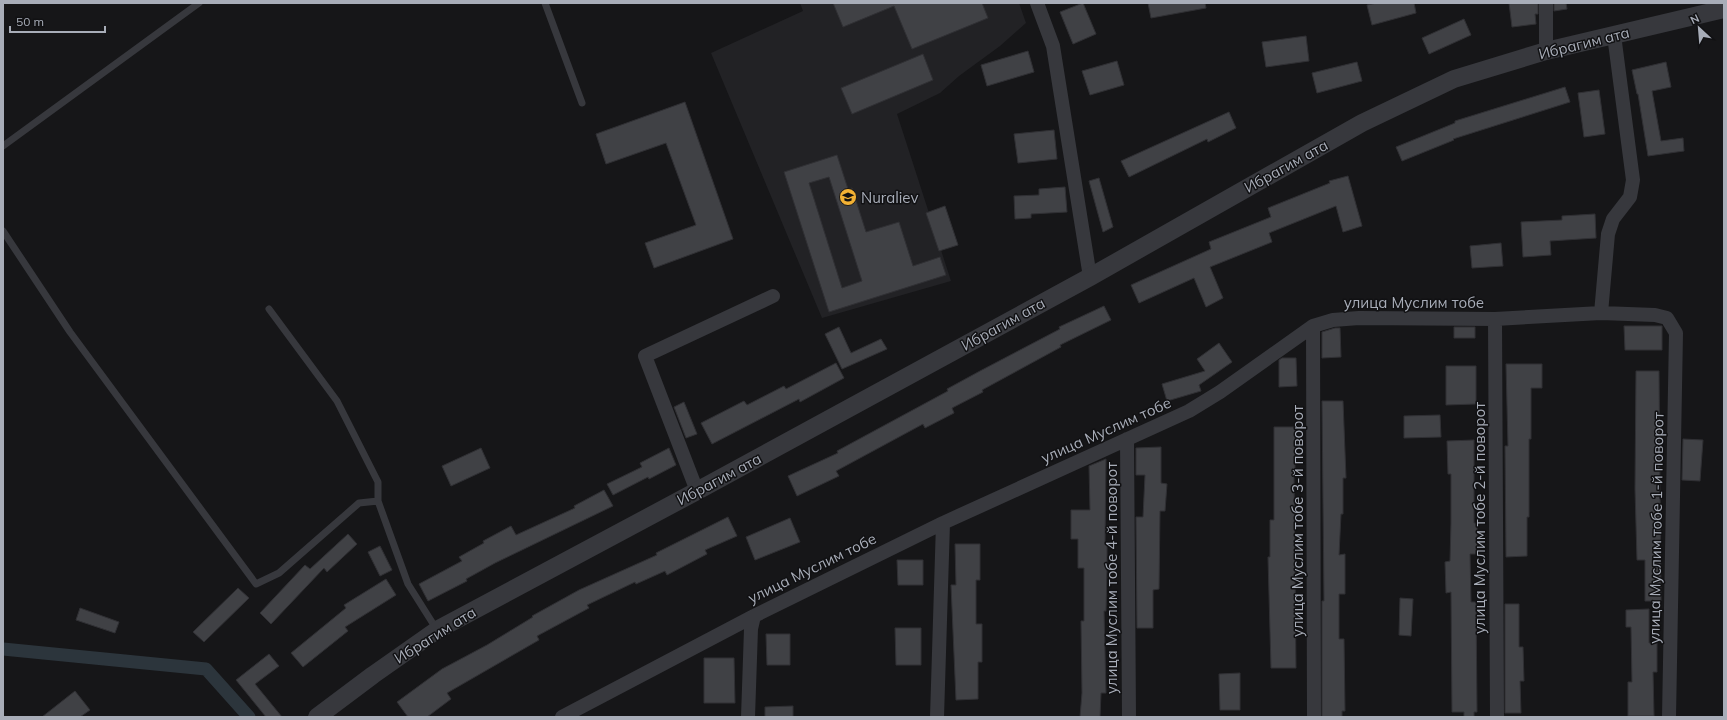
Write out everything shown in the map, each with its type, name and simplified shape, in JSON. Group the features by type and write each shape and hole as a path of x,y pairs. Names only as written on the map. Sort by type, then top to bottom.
{"street":[{"path":"1037,3 1053,46 1090,277"},
{"path":"1546,3 1546,51"},
{"name":"Ибрагим ата","path":"317,717 437,630 697,491 1090,277 1362,123 1454,79 1546,51 1724,9"},
{"path":"1601,313 1608,234 1613,219 1630,197 1633,180 1614,35"},
{"path":"697,491 645,356 773,296"},
{"name":"улица Муслим тобе","path":"562,717 754,616 943,523 1189,411 1220,392 1313,326 1333,320 1359,318 1495,319 1601,313 1661,316 1671,322 1677,340"},
{"name":"улица Муслим тобе 2-й поворот","path":"1495,319 1497,717"},
{"name":"улица Муслим тобе 3-й поворот","path":"1313,326 1314,717"},
{"name":"улица Муслим тобе 1-й поворот","path":"1669,717 1677,340"},
{"name":"улица Муслим тобе 4-й поворот","path":"1127,439 1129,717"},
{"path":"937,717 943,523"},
{"path":"748,717 751,628 754,616"}],"lane":[{"path":"3,146 199,3"},
{"path":"545,3 582,103"},
{"path":"3,231 70,332 256,584 279,573 359,502 378,501"},
{"path":"269,309 337,401 378,482 378,501 408,584 437,630"}],"shaded area":[{"name":"Nuraliev","path":"800,3 1019,3 1026,23 1000,46 959,76 940,93 897,114 951,281 822,318 711,53 803,11"}],"building":[{"path":"833,3 982,3 988,18 912,49 894,6 843,27"},
{"path":"1083,3 1096,34 1073,44 1060,12"},
{"path":"1148,3 1205,3 1206,8 1151,18"},
{"path":"1377,3 1414,3 1416,13 1372,25 1367,5"},
{"path":"1509,3 1538,3 1538,14 1535,14 1536,24 1512,27"},
{"path":"1554,3 1566,3 1567,9 1554,11"},
{"path":"1464,19 1471,35 1429,54 1422,38"},
{"path":"1306,36 1309,61 1266,67 1262,42"},
{"path":"1028,51 1034,72 987,86 981,65"},
{"path":"923,54 933,80 852,114 841,88"},
{"path":"1117,61 1124,85 1090,95 1082,71"},
{"path":"1357,62 1362,81 1317,93 1312,73"},
{"path":"1666,62 1671,87 1652,91 1661,141 1683,138 1684,151 1648,156 1638,94 1632,70"},
{"path":"1565,87 1570,102 1453,139 1454,140 1402,161 1396,147 1455,123 1455,121"},
{"path":"1599,90 1605,134 1584,137 1578,93"},
{"path":"685,102 733,239 654,268 645,243 696,225 666,143 606,164 596,134"},
{"path":"1229,112 1236,128 1208,142 1207,139 1129,177 1121,161"},
{"path":"1054,130 1057,159 1018,163 1014,134"},
{"path":"837,155 848,189 852,188 866,232 899,222 913,266 940,257 946,275 829,312 784,172","holes":["829,177 862,281 842,288 809,183"]},
{"path":"1348,176 1362,226 1343,232 1336,206 1269,233 1272,242 1210,267 1223,298 1206,307 1194,278 1139,303 1131,285 1211,249 1209,242 1271,217 1268,208 1330,183 1329,181"},
{"path":"1099,178 1113,227 1103,232 1089,181"},
{"path":"1065,187 1067,212 1031,214 1031,218 1015,219 1014,196 1039,195 1039,189"},
{"path":"945,206 958,245 939,251 926,213"},
{"path":"1595,214 1596,238 1550,241 1551,255 1523,257 1521,222 1562,220 1562,216"},
{"path":"1501,243 1503,266 1472,268 1470,246"},
{"path":"1104,306 1111,320 1060,345 1061,347 982,390 983,392 952,408 954,413 925,428 923,424 836,471 839,476 797,496 788,476 838,453 837,451 948,391 947,389 1060,329 1059,327"},
{"path":"1624,326 1662,326 1662,350 1625,350"},
{"path":"839,327 851,353 881,339 887,349 842,369 825,334"},
{"path":"1454,327 1475,327 1475,338 1454,338"},
{"path":"1340,328 1341,357 1322,358 1322,332"},
{"path":"1219,343 1232,362 1199,385 1201,391 1167,401 1162,384 1205,371 1197,359"},
{"path":"1282,358 1296,358 1297,386 1279,387 1279,360"},
{"path":"836,363 844,378 800,402 799,399 712,444 701,423 744,401 747,405 784,386 786,389"},
{"path":"1506,364 1542,364 1542,388 1531,388 1531,439 1529,439 1529,517 1527,517 1527,556 1506,557 1505,446 1508,446"},
{"path":"1446,366 1476,366 1476,404 1446,405"},
{"path":"1636,371 1659,371 1661,601 1645,601 1645,560 1637,560 1635,489"},
{"path":"1322,401 1343,401 1346,478 1343,478 1343,514 1341,514 1339,555 1345,554 1345,594 1339,594 1339,639 1344,639 1345,711 1342,711 1342,717 1322,717 1322,601 1324,601"},
{"path":"684,402 697,434 686,438 674,407"},
{"path":"1440,415 1441,437 1404,438 1404,416"},
{"path":"1274,427 1295,427 1294,476 1296,668 1271,668 1268,557 1270,557 1270,520 1274,520"},
{"path":"1683,439 1703,440 1700,481 1682,480"},
{"path":"1474,440 1474,523 1477,523 1477,554 1470,554 1471,602 1476,602 1477,712 1474,712 1474,717 1464,717 1464,712 1452,712 1451,592 1446,593 1445,562 1450,561 1451,523 1451,474 1448,474 1447,441"},
{"path":"1161,447 1161,483 1167,484 1165,511 1160,511 1159,589 1153,590 1153,628 1137,628 1136,517 1143,517 1145,475 1136,475 1136,448"},
{"path":"481,448 490,468 451,486 442,466"},
{"path":"669,448 676,465 649,479 648,477 613,495 607,484 642,467 640,463"},
{"path":"1106,459 1105,544 1107,544 1107,568 1106,611 1104,611 1106,693 1101,693 1100,717 1080,717 1082,693 1081,621 1084,621 1084,568 1078,568 1078,539 1071,539 1071,510 1090,510 1089,466"},
{"path":"604,490 613,506 495,563 466,579 467,581 428,601 419,584 462,561 459,557 484,543 483,541 511,526 516,535 575,508 574,506"},
{"path":"728,517 737,536 705,550 707,554 667,575 665,571 636,584 635,582 587,605 589,608 537,636 539,640 447,693 451,699 427,717 408,717 397,702 442,669 487,645 533,617 532,616 579,590 657,555 656,553"},
{"path":"790,518 800,542 755,560 746,537"},
{"path":"348,534 357,544 327,572 324,568 271,624 260,613 305,565 310,569"},
{"path":"955,544 980,544 980,580 976,580 976,624 982,624 982,662 978,662 978,699 956,700 951,585 956,585"},
{"path":"380,546 392,570 380,576 368,552"},
{"path":"897,560 923,560 923,585 898,585"},
{"path":"386,579 396,595 345,627 348,631 303,667 291,653 346,608 344,605"},
{"path":"238,588 249,598 204,642 193,632"},
{"path":"1400,598 1413,599 1411,636 1399,635"},
{"path":"1505,604 1519,604 1519,647 1523,647 1524,681 1520,681 1521,713 1505,713"},
{"path":"80,608 119,622 115,633 76,620"},
{"path":"1649,609 1649,643 1657,643 1657,672 1653,672 1654,716 1628,716 1628,682 1632,682 1631,627 1626,627 1626,610"},
{"path":"895,628 921,628 921,665 896,665"},
{"path":"766,634 790,634 790,665 767,665"},
{"path":"269,654 279,666 255,684 282,717 266,717 236,680"},
{"path":"704,658 734,658 735,703 704,703"},
{"path":"1240,673 1240,710 1220,710 1219,674"},
{"path":"75,691 90,710 80,717 42,717"},
{"path":"793,706 793,717 765,717 765,707"}],"waterway":[{"path":"3,649 206,669 249,717"}],"place":[{"name":"Nuraliev","path":"848,197"}]}
